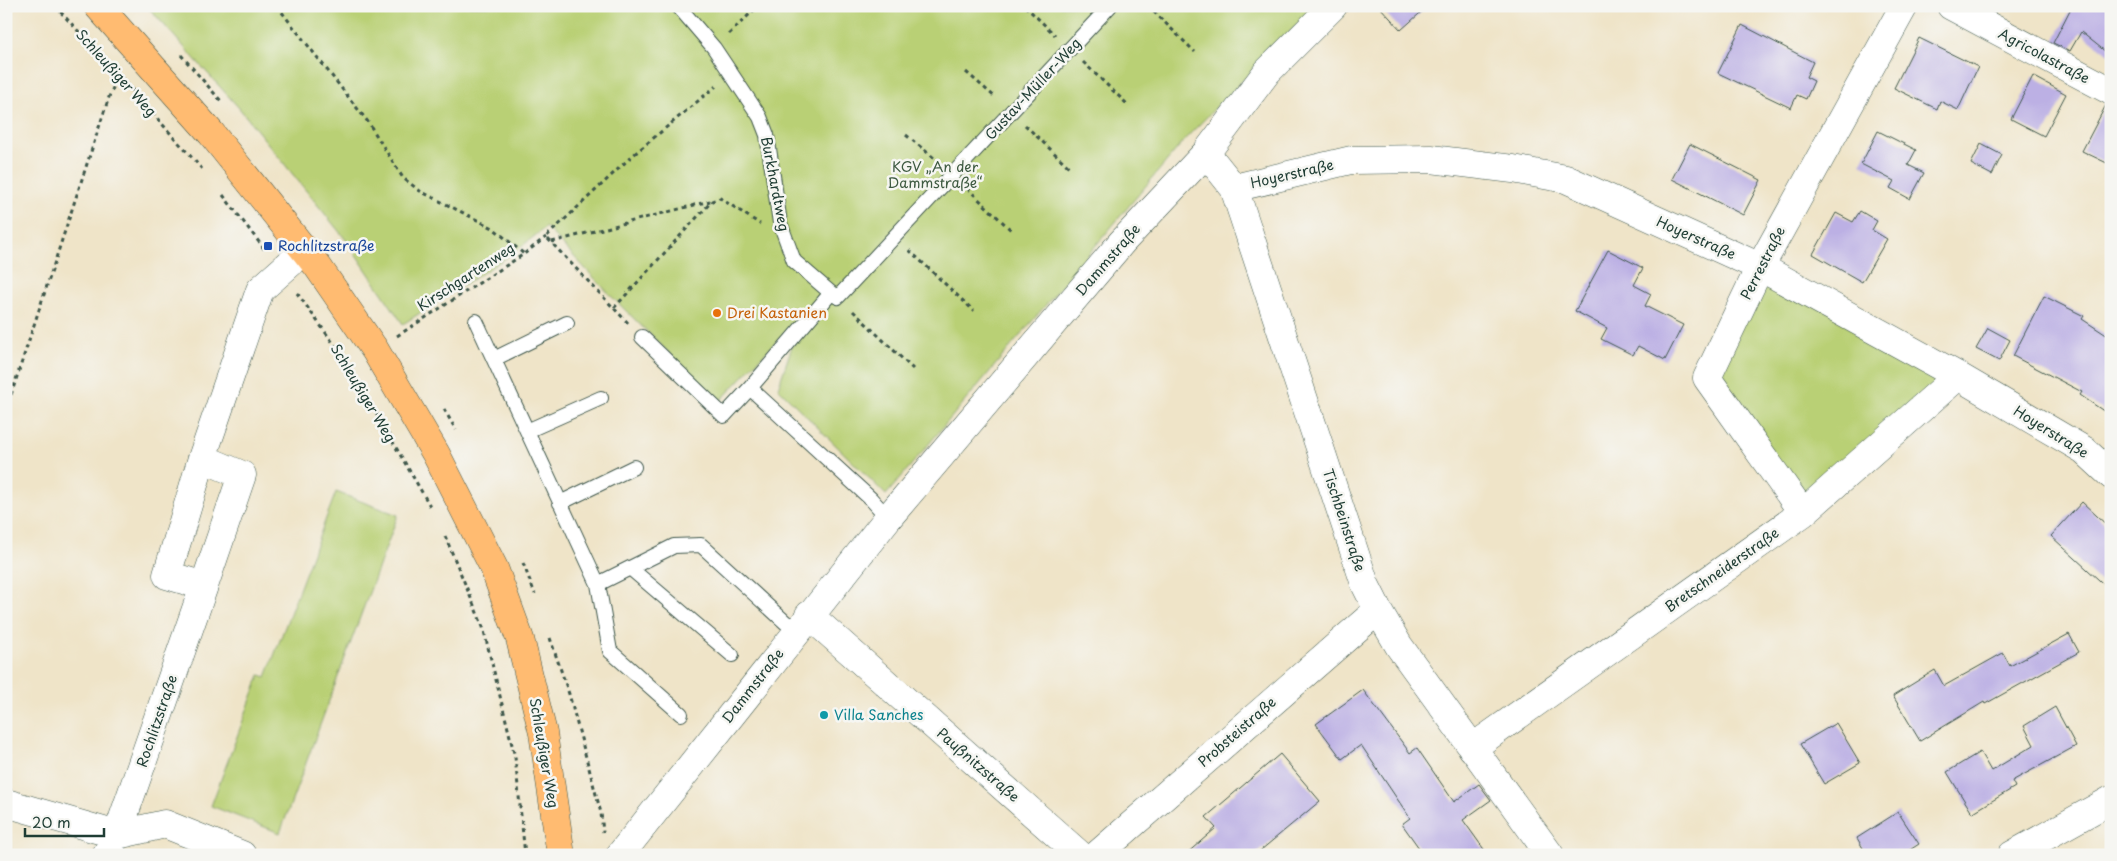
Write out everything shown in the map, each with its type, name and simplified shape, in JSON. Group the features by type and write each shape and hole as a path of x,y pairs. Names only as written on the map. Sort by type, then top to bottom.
{"main road":[{"name":"Schleußiger Weg","path":"98,6 211,134 305,250 375,350 431,446 494,568 520,639 543,733 561,855"}],"street":[{"name":"Dammstraße","path":"620,855 802,623 888,518 1122,242 1206,152 1268,72 1333,6"},
{"name":"Perrestraße","path":"1803,512 1707,378 1760,267 1904,6"},
{"name":"Agricolastraße","path":"1951,6 2111,91"},
{"name":"Tischbeinstraße","path":"1206,152 1234,188 1365,584 1399,646 1550,855"},
{"name":"Hoyerstraße","path":"1234,188 1351,160 1431,159 1513,168 1566,179 1760,267 1958,376 2084,450 2111,475"},
{"path":"204,586 167,575 202,458 260,290 305,250"},
{"name":"Bretschneiderstraße","path":"1472,748 1803,512 1958,376"},
{"name":"Rochlitzstraße","path":"111,845 242,475 202,458"},
{"name":"Probsteistraße","path":"1097,855 1378,610"},
{"name":"Paußnitzstraße","path":"802,623 1080,855"},
{"path":"2012,855 2111,800"},
{"path":"6,803 111,845 165,824 242,855"}],"lane":[{"name":"Burkhardtweg","path":"678,6 714,48 760,117 767,135 780,223 794,261 835,295"},
{"name":"Gustav-Müller-Weg","path":"835,295 895,238 1110,6"},
{"path":"642,337 724,416 835,295"},
{"path":"476,321 598,584 610,651 681,714"},
{"path":"494,359 567,323"},
{"path":"750,388 871,499 888,518"},
{"path":"527,431 601,398"},
{"path":"560,503 634,467"},
{"path":"598,584 674,546 701,545 802,623"},
{"path":"630,568 732,655"}],"path":[{"name":"Schleußiger Weg","path":"55,6 204,171"},
{"path":"277,6 368,122 403,178 420,191 493,228 524,254"},
{"path":"714,48 758,6"},
{"path":"1148,6 1195,52"},
{"name":"Kirschgartenweg","path":"397,336 524,254 546,237 632,156 731,73"},
{"path":"6,410 114,85"},
{"name":"Schleußiger Weg","path":"222,194 344,358 435,515"},
{"path":"551,242 720,198 786,242"},
{"path":"614,308 712,201"},
{"path":"546,237 642,337"},
{"path":"895,238 974,311"},
{"path":"835,295 913,369"},
{"path":"443,532 483,626 515,757 525,855"}],"green space":[{"name":"KGV „An der Dammstraße“","path":"147,6 1316,6 1187,137 886,495 778,388 803,313 719,402 615,300 546,227 512,254 403,324 346,240 239,108"},
{"path":"1760,267 1958,376 1803,513 1707,378"},
{"path":"336,492 398,515 280,833 211,806 260,675 266,677"}],"building":[{"path":"1379,6 1428,6 1401,30"},
{"path":"2072,6 2111,6 2111,56 2081,32 2070,51 2053,43"},
{"path":"1742,25 1813,62 1806,77 1814,81 1806,99 1797,95 1791,108 1718,73"},
{"path":"1919,38 1978,67 1958,110 1940,101 1937,109 1894,88"},
{"path":"2033,76 2066,94 2044,136 2011,119"},
{"path":"2106,105 2111,106 2111,165 2082,151"},
{"path":"1878,131 1916,150 1908,165 1924,173 1910,199 1890,188 1894,181 1861,164"},
{"path":"1690,144 1761,180 1743,215 1672,179"},
{"path":"1981,144 2002,155 1992,175 1971,164"},
{"path":"1860,211 1877,221 1872,230 1887,239 1862,282 1813,254 1836,213 1853,222"},
{"path":"1608,250 1643,268 1634,285 1651,294 1645,306 1683,325 1665,360 1638,346 1633,355 1601,339 1607,328 1575,311"},
{"path":"2044,296 2084,316 2082,319 2111,338 2111,416 2080,395 2082,392 2013,356"},
{"path":"1988,328 2010,340 1999,361 1976,349"},
{"path":"2082,502 2111,529 2111,591 2051,536"},
{"path":"2069,634 2079,652 1985,704 1984,702 1920,741 1893,696 1935,670 1944,686 2003,653 2010,666"},
{"path":"1363,690 1410,753 1417,748 1454,802 1479,784 1491,800 1463,820 1488,855 1424,855 1402,824 1410,818 1361,745 1342,759 1316,724"},
{"path":"2055,707 2076,746 2012,781 2015,787 1972,813 1947,772 1980,752 1991,771 2034,745 2024,726"},
{"path":"1836,723 1860,763 1824,784 1800,744"},
{"path":"1280,754 1320,801 1255,855 1185,855 1216,828 1206,817"},
{"path":"1898,812 1919,844 1902,855 1867,855 1857,838"}],"place":[{"name":"Rochlitzstraße","path":"268,246"},
{"name":"Drei Kastanien","path":"717,313"},
{"name":"Villa Sanches","path":"824,715"}]}
